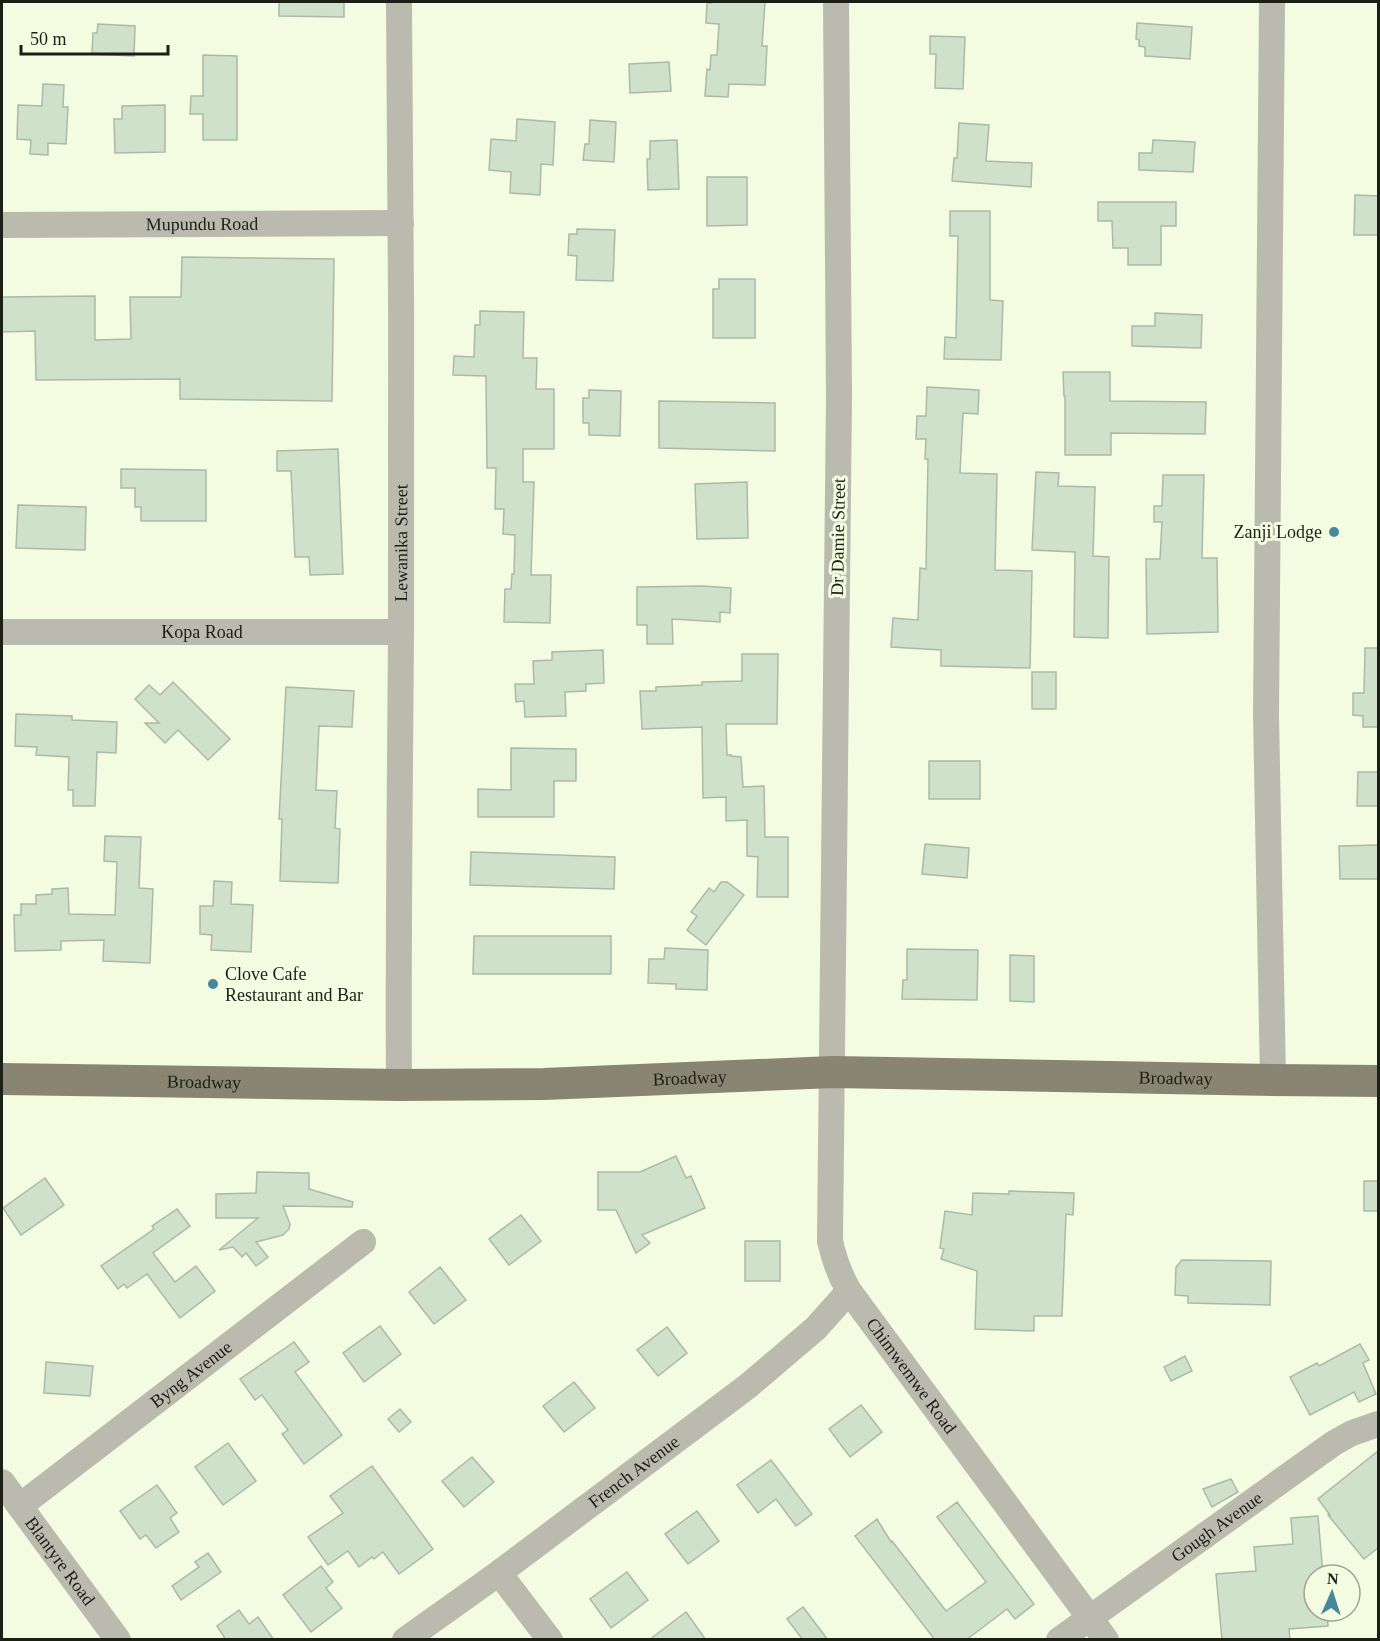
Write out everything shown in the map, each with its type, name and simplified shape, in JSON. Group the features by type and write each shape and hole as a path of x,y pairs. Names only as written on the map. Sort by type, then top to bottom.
{"main road":[{"name":"Broadway","path":"2,1079 399,1085 544,1084 833,1072 1378,1081"}],"street":[{"name":"Lewanika Street","path":"399,2 401,223 399,1085"},
{"name":"Dr Damie Street","path":"833,1072 839,396 836,2"},
{"path":"1272,2 1266,715 1273,1080"},
{"name":"Mupundu Road","path":"2,225 401,223"},
{"name":"Kopa Road","path":"2,632 401,632"},
{"name":"Chimwemwe Road","path":"833,1072 831,1241 840,1276 1106,1640"},
{"name":"Byng Avenue","path":"20,1506 363,1242"},
{"name":"French Avenue","path":"405,1640 748,1386 816,1328 849,1291"},
{"name":"Gough Avenue","path":"1059,1640 1334,1443 1352,1433 1378,1424"},
{"name":"Blantyre Road","path":"2,1482 118,1640"},
{"path":"498,1573 550,1640"}],"building":[{"path":"279,2 344,2 344,17 279,16"},
{"path":"765,2 762,46 767,46 765,85 729,84 728,97 705,96 707,69 710,70 711,55 717,55 719,24 706,23 707,3"},
{"path":"1137,23 1192,27 1190,59 1145,56 1145,47 1139,46 1139,40 1136,39"},
{"path":"98,24 135,26 134,56 92,54 93,33 97,33"},
{"path":"930,36 965,37 963,89 935,88 936,54 930,54"},
{"path":"203,55 237,56 237,140 203,140 203,114 190,114 191,96 203,96"},
{"path":"669,62 671,91 630,93 629,64"},
{"path":"43,84 64,85 63,107 68,107 66,144 48,143 48,155 30,154 31,140 17,139 18,105 42,106"},
{"path":"165,105 165,152 115,153 114,119 122,119 122,106"},
{"path":"517,119 555,122 553,165 541,164 540,195 510,193 511,172 489,170 491,139 516,141"},
{"path":"590,120 616,122 614,162 583,160 585,144 589,144"},
{"path":"959,123 989,125 986,161 1032,163 1031,187 952,181 954,158 957,158"},
{"path":"677,140 679,189 648,190 647,159 650,159 650,141"},
{"path":"1153,140 1195,142 1193,172 1139,170 1139,153 1152,153"},
{"path":"707,177 747,177 747,225 707,226"},
{"path":"1355,195 1378,196 1378,235 1354,235"},
{"path":"1098,202 1176,202 1176,226 1161,226 1161,265 1128,265 1128,248 1113,248 1112,221 1098,221"},
{"path":"950,211 990,211 990,300 1003,301 1001,360 944,359 945,337 956,338 958,236 950,236"},
{"path":"577,229 615,230 613,281 576,280 577,256 568,255 569,234 577,234"},
{"path":"182,257 334,259 332,401 180,399 180,379 36,380 35,331 2,332 2,297 95,296 95,340 131,339 130,297 181,297"},
{"path":"719,279 755,279 755,338 713,338 713,289 719,289"},
{"path":"480,311 524,312 523,358 537,358 536,389 554,389 554,449 523,449 523,482 534,482 531,575 551,575 550,623 504,622 505,589 511,589 512,574 514,574 515,535 503,534 504,509 495,509 496,468 487,468 486,376 453,375 454,356 474,357 475,325 480,325"},
{"path":"1155,313 1202,315 1201,348 1132,346 1132,326 1155,326"},
{"path":"1063,372 1110,372 1110,401 1206,402 1205,434 1111,433 1111,455 1065,455"},
{"path":"927,387 979,390 978,414 963,413 960,473 997,474 995,570 1032,571 1030,668 941,666 941,650 891,647 893,618 918,620 920,568 926,569 928,459 925,459 926,439 916,439 917,416 926,416"},
{"path":"589,390 621,391 620,436 589,435 589,423 583,423 583,398 589,398"},
{"path":"659,401 775,403 775,451 659,448"},
{"path":"338,449 343,574 310,575 309,557 295,557 291,471 277,471 277,451"},
{"path":"121,469 206,470 206,521 141,521 141,507 135,507 135,488 121,488"},
{"path":"1036,472 1059,473 1058,486 1095,487 1093,556 1109,557 1108,638 1074,637 1075,552 1032,550"},
{"path":"1163,475 1204,475 1202,558 1217,558 1218,632 1147,634 1146,559 1160,559 1162,522 1154,522 1154,506 1162,506"},
{"path":"747,482 748,538 697,539 695,484"},
{"path":"18,505 86,507 85,550 16,548"},
{"path":"637,587 731,588 730,613 720,612 720,622 672,619 673,644 647,644 647,625 637,625"},
{"path":"1365,648 1378,648 1378,727 1363,727 1363,716 1353,715 1353,693 1364,693"},
{"path":"603,650 604,683 586,684 586,691 565,692 566,716 525,717 524,701 516,702 515,684 534,684 533,661 552,660 552,652"},
{"path":"742,654 778,654 777,724 726,724 727,755 741,757 743,787 764,786 765,837 788,837 788,897 757,897 758,857 747,856 747,820 726,821 726,797 703,798 702,727 642,729 640,691 656,691 656,687 702,685 702,682 742,681"},
{"path":"1032,672 1056,672 1056,709 1032,709"},
{"path":"173,682 230,739 208,760 178,730 165,743 145,723 159,723 135,699 149,685 160,695"},
{"path":"286,687 354,691 352,727 319,726 316,790 337,791 335,828 340,829 338,883 280,881 282,819 279,819"},
{"path":"16,714 72,716 72,720 117,722 116,753 97,752 95,806 73,806 73,790 68,790 69,757 36,755 37,747 15,746"},
{"path":"511,748 576,749 576,781 554,781 554,817 478,817 478,789 511,790"},
{"path":"929,761 980,761 980,799 929,799"},
{"path":"1358,772 1378,772 1378,806 1357,806"},
{"path":"105,836 141,837 139,888 153,889 150,963 103,961 104,940 61,941 61,950 15,951 14,915 21,915 21,904 36,904 36,895 52,894 52,889 68,888 69,914 115,915 117,862 104,861"},
{"path":"925,844 969,848 967,878 922,874"},
{"path":"1378,845 1378,879 1340,879 1339,846"},
{"path":"471,852 615,857 614,889 470,885"},
{"path":"214,881 232,882 231,904 253,905 251,952 211,950 212,935 200,934 200,906 213,906"},
{"path":"721,882 727,882 744,895 706,945 687,930 697,916 691,912 709,888 714,892"},
{"path":"474,936 611,936 611,974 473,974"},
{"path":"665,948 708,950 707,990 676,989 676,984 648,983 649,959 664,959"},
{"path":"907,949 978,950 977,1000 902,999 903,980 907,980"},
{"path":"1010,955 1034,956 1034,1002 1010,1001"},
{"path":"676,1156 686,1178 691,1176 705,1208 642,1235 650,1243 636,1253 616,1210 598,1210 598,1172 640,1172"},
{"path":"257,1172 309,1173 309,1189 353,1202 352,1207 283,1206 290,1224 289,1229 283,1235 256,1242 268,1257 256,1266 246,1253 242,1257 233,1247 219,1250 258,1218 216,1218 216,1194 256,1193"},
{"path":"45,1178 64,1205 21,1235 3,1208"},
{"path":"1364,1181 1378,1181 1378,1211 1364,1211"},
{"path":"1009,1191 1074,1193 1073,1215 1066,1214 1062,1316 1034,1316 1034,1331 975,1329 977,1271 941,1259 944,1249 940,1248 945,1211 972,1215 973,1193 1009,1194"},
{"path":"177,1209 190,1226 153,1253 175,1282 196,1266 215,1291 180,1318 147,1274 127,1288 124,1284 118,1289 101,1266 154,1229 152,1226"},
{"path":"521,1215 541,1241 509,1265 489,1239"},
{"path":"745,1241 780,1241 780,1281 745,1281"},
{"path":"1182,1260 1271,1261 1270,1305 1188,1303 1188,1296 1175,1295 1176,1267"},
{"path":"440,1267 466,1300 434,1324 409,1292"},
{"path":"380,1326 401,1354 364,1382 343,1353"},
{"path":"667,1327 687,1353 658,1376 637,1350"},
{"path":"294,1342 309,1362 295,1372 342,1435 304,1464 282,1434 288,1430 262,1395 255,1400 240,1379"},
{"path":"1360,1344 1369,1360 1363,1363 1376,1394 1359,1402 1354,1392 1310,1415 1290,1377 1317,1363 1319,1366"},
{"path":"1185,1356 1192,1371 1171,1381 1164,1367"},
{"path":"46,1362 93,1366 90,1396 44,1393"},
{"path":"574,1382 595,1408 564,1432 543,1406"},
{"path":"861,1405 882,1432 850,1457 829,1429"},
{"path":"400,1409 411,1422 399,1432 388,1419"},
{"path":"228,1443 256,1481 223,1505 195,1467"},
{"path":"1378,1451 1378,1548 1364,1559 1318,1499"},
{"path":"472,1457 494,1482 464,1507 442,1481"},
{"path":"771,1460 812,1514 796,1526 776,1499 758,1513 737,1485"},
{"path":"372,1466 433,1549 399,1574 383,1552 359,1567 348,1551 328,1565 308,1537 343,1513 330,1496"},
{"path":"1231,1479 1238,1492 1212,1507 1203,1489"},
{"path":"157,1485 177,1513 170,1518 179,1532 156,1548 146,1535 140,1539 120,1511"},
{"path":"957,1502 1034,1604 1015,1619 1007,1609 966,1640 935,1640 855,1536 877,1519 891,1542 946,1611 986,1582 937,1517"},
{"path":"697,1511 719,1541 688,1564 665,1534"},
{"path":"1318,1516 1322,1563 1302,1563 1302,1623 1328,1623 1328,1626 1289,1629 1290,1640 1222,1640 1216,1574 1256,1571 1254,1547 1293,1544 1291,1518"},
{"path":"208,1553 221,1572 181,1600 172,1586 199,1567 195,1562"},
{"path":"321,1566 333,1582 326,1588 342,1608 311,1632 283,1595"},
{"path":"627,1572 648,1600 611,1628 590,1599"},
{"path":"803,1607 828,1640 803,1640 787,1619"},
{"path":"239,1610 249,1624 258,1617 274,1640 226,1640 217,1626"},
{"path":"686,1612 706,1640 649,1640"}],"place":[{"name":"Zanji Lodge","path":"1334,532"},
{"name":"Clove Cafe Restaurant and Bar","path":"213,984"}]}
